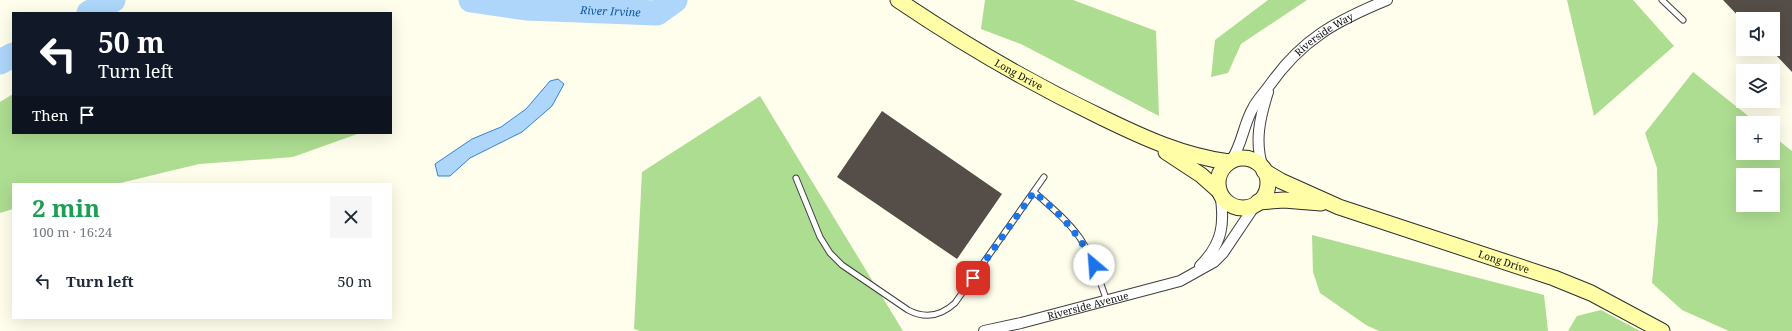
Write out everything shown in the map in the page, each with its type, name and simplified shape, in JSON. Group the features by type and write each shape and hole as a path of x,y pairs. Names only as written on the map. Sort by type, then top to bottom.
{"main road":[{"name":"Long Drive","path":"898,0 987,57 1073,104 1145,139 1201,175 1220,191"},
{"name":"Long Drive","path":"1145,139 1199,157 1230,161"},
{"path":"1244,158 1258,163 1263,169 1267,177 1266,191 1257,203 1248,207 1235,206 1224,200 1218,182 1219,174 1223,167 1230,161 1244,158"},
{"name":"Long Drive","path":"1263,169 1281,181 1339,206 1554,278 1590,293 1662,331"},
{"name":"Long Drive","path":"1257,203 1296,200 1339,206"}],"street":[{"name":"Riverside Way","path":"1230,161 1242,142 1253,108 1271,82 1298,51 1323,31 1354,14 1387,0"},
{"name":"Riverside Way","path":"1263,169 1258,148 1258,135 1262,111 1271,82"},
{"name":"Riverside Avenue","path":"1190,276 1207,259 1216,247 1220,236 1223,215 1220,191"},
{"name":"Riverside Avenue","path":"984,331 1021,327 1107,301 1167,285 1190,276 1214,262 1223,253 1257,203"}],"lane":[{"path":"1662,0 1683,20"},
{"path":"796,178 820,237 835,260 908,310 921,315 939,314 948,310 955,303 1044,177"},
{"path":"1034,192 1069,224 1080,239 1094,265 1107,301"}],"green space":[{"path":"985,0 1073,0 1156,31 1159,116 1021,44 981,29"},
{"path":"1268,0 1307,0 1241,44 1228,73 1211,77 1215,40"},
{"path":"1567,0 1633,0 1674,46 1594,116"},
{"path":"1693,72 1736,106 1736,108 1748,116 1736,116 1736,160 1780,160 1780,142 1792,151 1792,331 1729,331 1682,310 1652,283 1658,221 1657,168 1645,133"},
{"path":"12,95 12,134 357,134 293,157 199,164 120,183 12,183 12,209 0,213 0,102"},
{"path":"760,96 903,331 640,331 634,329 642,172"},
{"path":"1312,235 1544,295 1548,331 1379,331 1366,325 1320,293 1313,272"},
{"path":"1601,310 1640,331 1568,331 1577,316"}],"water":[{"path":"558,79 564,84 552,106 522,132 470,158 450,176 438,176 435,164 472,139 501,127 526,109 550,81"}],"building":[{"path":"1723,0 1792,0 1792,72 1777,56 1780,56 1780,12 1736,12 1736,14"},
{"path":"882,111 1002,194 957,259 837,177"}],"waterway":[{"name":"River Irvine","path":"91,12 113,0"},
{"name":"River Irvine","path":"471,0 526,8 657,13 675,0"},
{"name":"River Irvine","path":"0,62 12,56"}],"route":[{"path":"973,278 1034,192 1069,224 1088,252 1094,265"}]}
